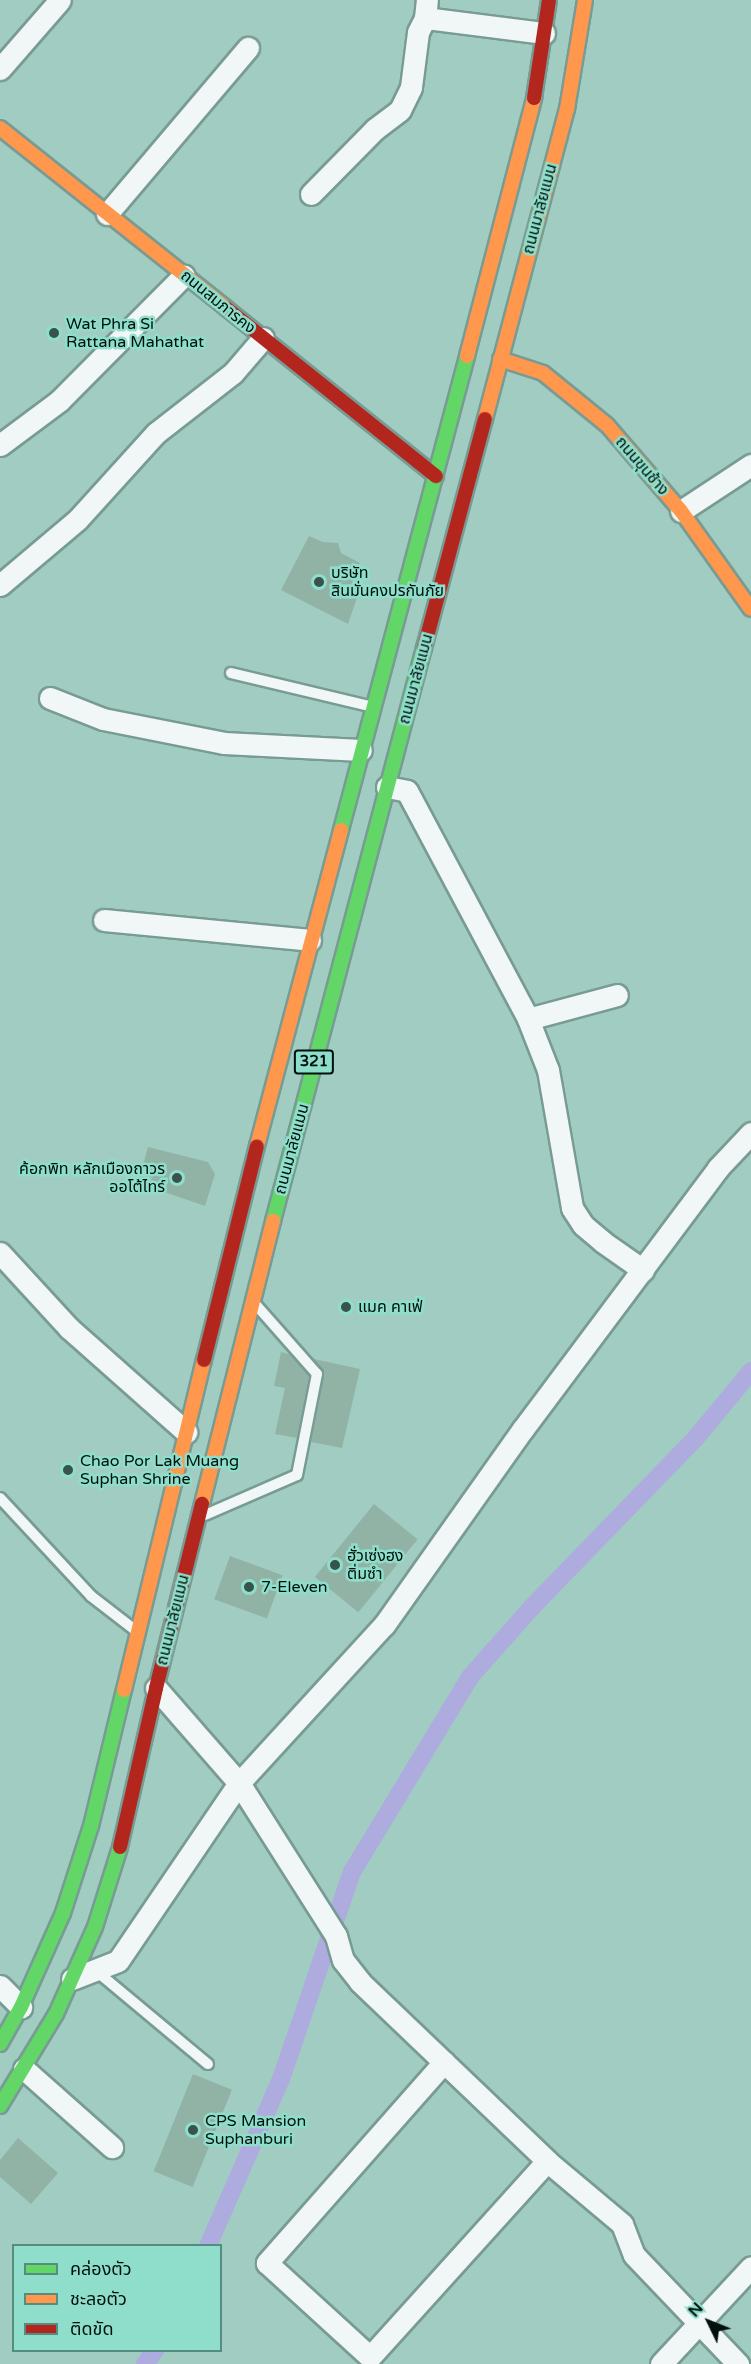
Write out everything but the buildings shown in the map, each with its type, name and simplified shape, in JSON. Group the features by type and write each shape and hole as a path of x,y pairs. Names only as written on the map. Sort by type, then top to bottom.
{"main road":[{"name":"ถนนมาลัยแมน","path":"0,2044 21,2007 55,1933 78,1871 153,1637 199,1518 253,1302 265,1182 310,940 436,476 534,99 549,0"},
{"name":"ถนนมาลัยแมน","path":"0,2106 56,2014 110,1883 124,1835 156,1688 153,1637 186,1432 387,787 567,109 585,0"},
{"name":"ถนนสมภารคง","path":"0,128 436,476"},
{"name":"ถนนขุนช้าง","path":"500,359 543,373 607,425 681,511 751,609"}],"street":[{"path":"0,69 60,0"},
{"path":"310,194 375,129 400,110 411,87 418,32 426,9 544,33"},
{"path":"107,214 248,48"},
{"path":"0,445 59,401 184,275"},
{"path":"0,585 78,519 156,433 233,373 263,338"},
{"path":"681,511 751,465"},
{"path":"50,698 103,719 224,743 361,750"},
{"path":"387,787 407,791 528,1019 548,1070 572,1208 583,1225 596,1237 643,1270"},
{"path":"104,920 310,940"},
{"path":"528,1019 617,995"},
{"path":"72,1979 118,1961 239,1783 384,1625 523,1429 718,1168 751,1133"},
{"path":"0,1253 69,1328 186,1432"},
{"path":"156,1688 239,1783 336,1936 343,1960 360,1982 547,2161 622,2224 634,2255 738,2364"},
{"path":"0,1986 21,2007"},
{"path":"444,2062 267,2263 370,2357 547,2161"},
{"path":"24,2069 112,2147"},
{"path":"661,2364 751,2267"}],"lane":[{"path":"231,673 373,706"},
{"path":"199,1518 297,1475 317,1374 253,1302"},
{"path":"0,1498 91,1596 153,1637"},
{"path":"95,1970 208,2064"}],"waterway":[{"path":"209,2244 281,2079 352,1872 470,1677 532,1607 695,1439 751,1371"},
{"path":"145,2364 154,2352"}],"traffic: fast":[{"path":"341,830 467,356"},
{"path":"273,1221 424,648"},
{"path":"0,2044 21,2007 63,1913 91,1826 124,1690"},
{"path":"0,2106 56,2014 95,1927 120,1847"}],"traffic: slow":[{"path":"485,419 567,109 585,0"},
{"path":"467,356 534,98"},
{"path":"0,128 226,308"},
{"path":"500,359 543,373 607,425 681,511 751,609"},
{"path":"257,1146 341,830"},
{"path":"202,1504 273,1221"},
{"path":"124,1690 204,1360"}],"traffic: jam":[{"path":"534,98 549,0"},
{"path":"226,308 436,476"},
{"path":"424,648 485,419"},
{"path":"204,1360 257,1146"},
{"path":"120,1847 156,1688 202,1504"}],"place":[{"name":"Wat Phra Si Rattana Mahathat","path":"54,333"},
{"name":"บริษัท สินมั่นคงปรกันภัย","path":"319,582"},
{"name":"ค้อกพิท หลักเมืองถาวร ออโต้ไทร์","path":"177,1178"},
{"name":"แมค คาเฟ่","path":"346,1307"},
{"name":"Chao Por Lak Muang Suphan Shrine","path":"68,1470"},
{"name":"ฮั่วเซ่งฮง ติ่มซำ","path":"335,1565"},
{"name":"7-Eleven","path":"249,1587"},
{"name":"CPS Mansion Suphanburi","path":"193,2130"}]}
